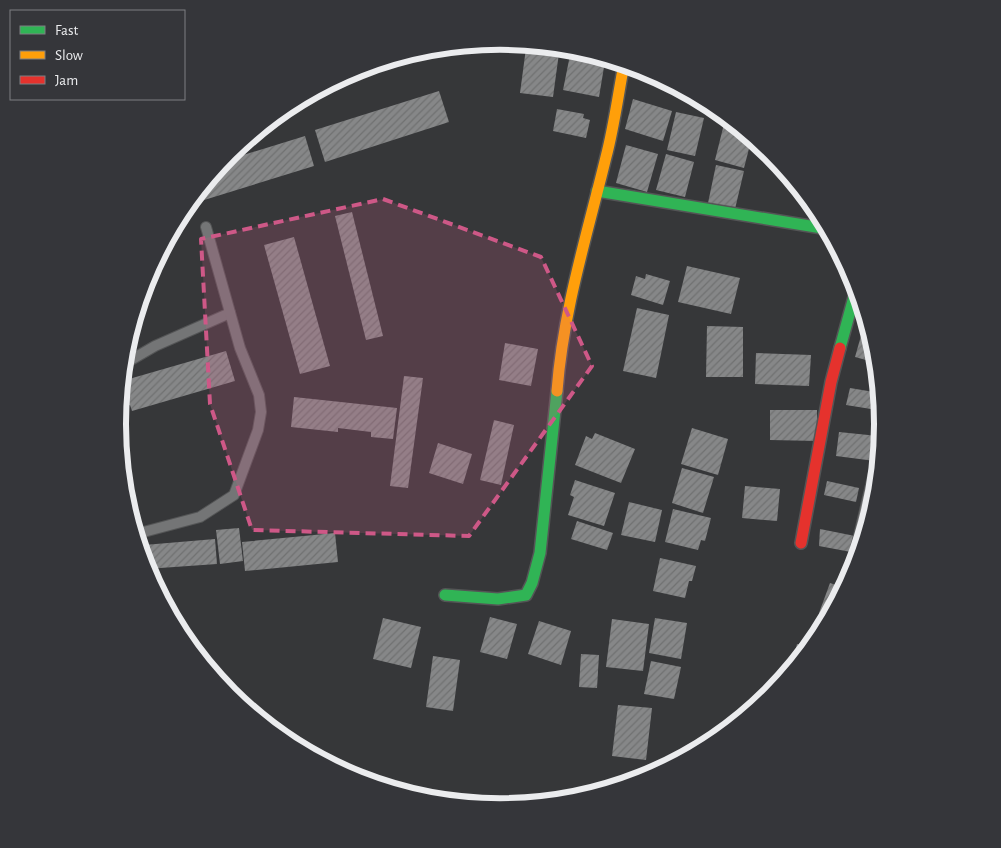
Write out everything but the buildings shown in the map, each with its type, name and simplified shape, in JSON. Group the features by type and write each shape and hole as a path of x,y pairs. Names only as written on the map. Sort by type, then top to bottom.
{"street":[{"path":"445,595 514,598 526,595 532,583 540,553 553,447 560,349 572,286 609,145 623,71"},
{"path":"597,191 818,227"},
{"path":"801,543 831,382 853,300"}],"lane":[{"path":"142,532 200,517 234,495 258,430 262,412 259,395 240,348 206,228"},
{"path":"133,359 155,346 230,313"}],"highlighted area":[{"path":"383,199 541,257 592,366 469,536 252,530 210,404 201,239"}],"traffic: fast":[{"path":"597,191 818,227"},
{"path":"840,348 853,300"},
{"path":"445,595 498,599 526,595 532,583 540,553 557,391"}],"traffic: slow":[{"path":"557,391 570,302 609,146 623,71"}],"traffic: jam":[{"path":"801,543 831,382 840,348"}]}
